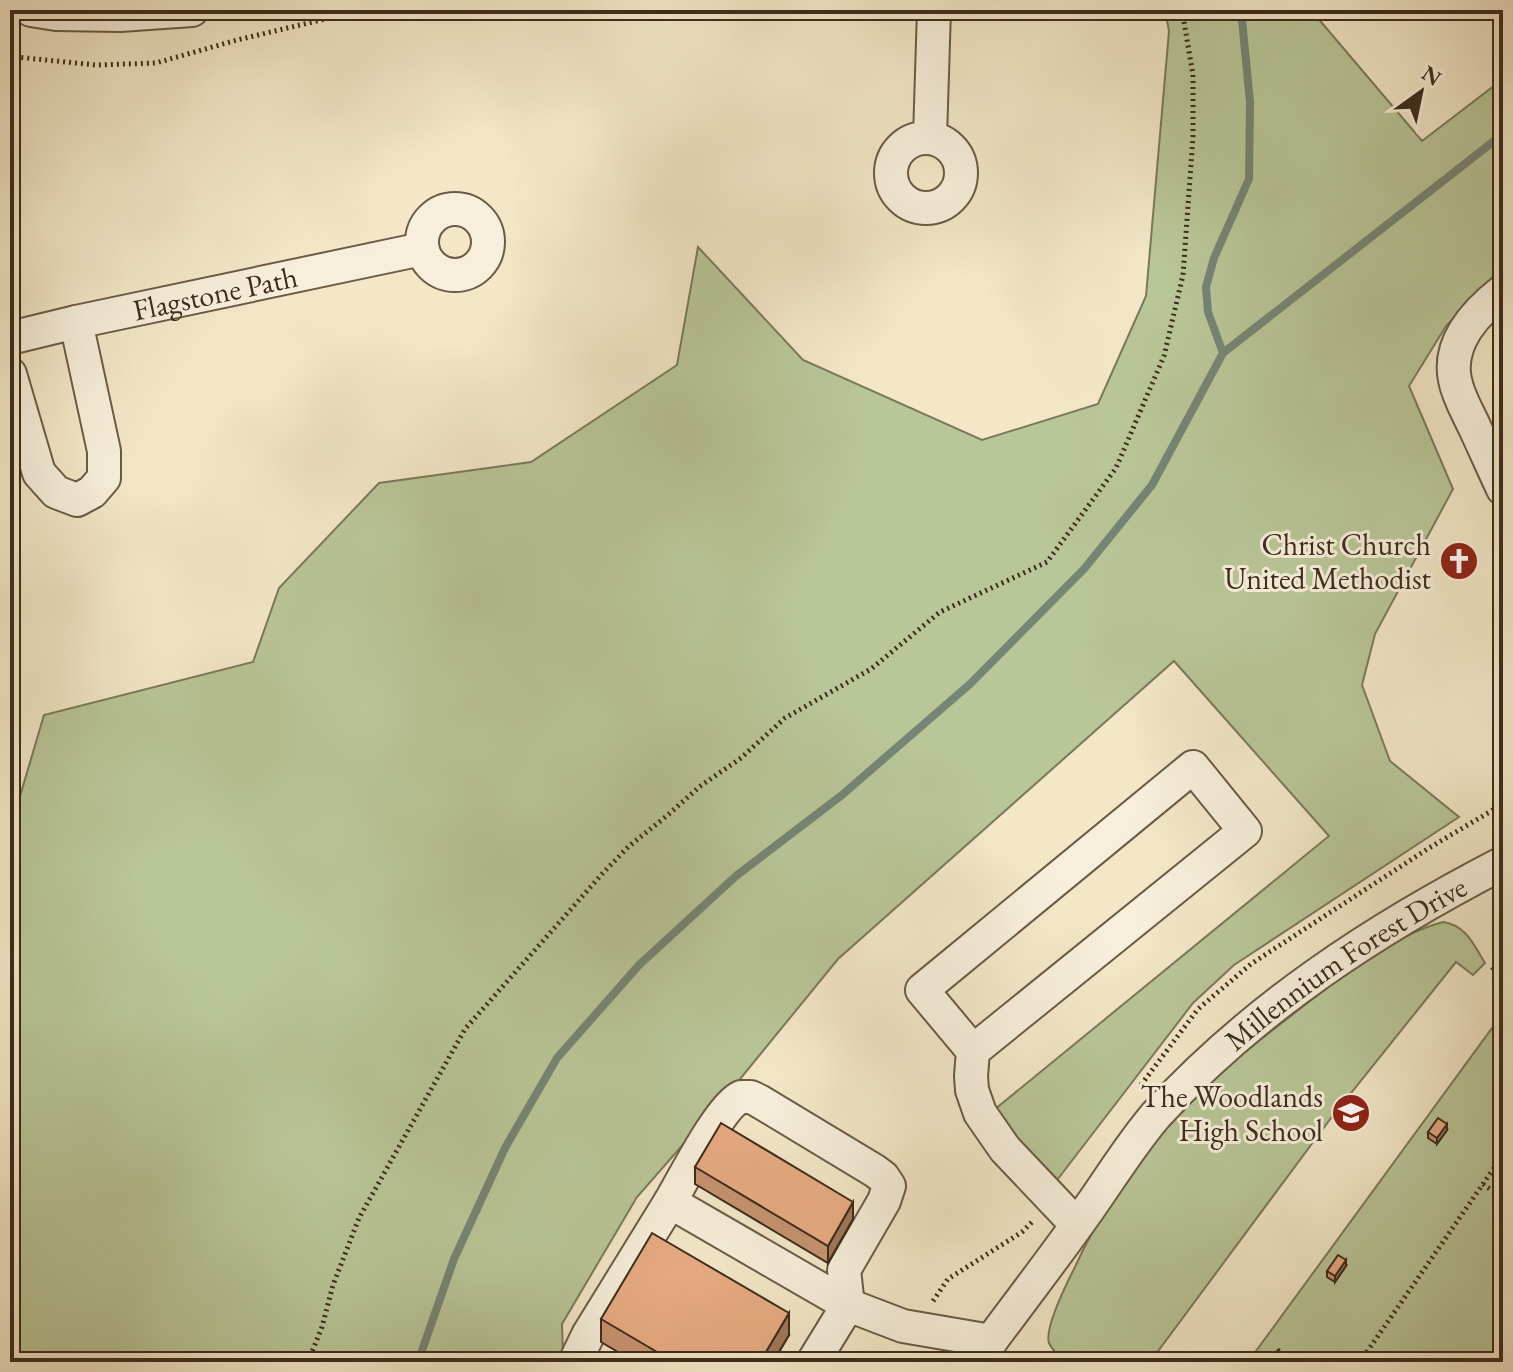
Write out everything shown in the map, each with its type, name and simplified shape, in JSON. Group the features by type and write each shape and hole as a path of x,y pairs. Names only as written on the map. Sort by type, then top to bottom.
{"street":[{"path":"31,10 56,14 120,15 192,10"},
{"path":"930,137 934,10"},
{"name":"Flagstone Path","path":"10,338 422,249"},
{"path":"1503,291 1477,314 1461,336 1454,367 1454,378 1463,404 1503,489"},
{"path":"10,374 39,473 56,492 77,500 92,492 104,478 104,451 76,322"},
{"path":"973,1051 1245,831 1193,767 922,990 973,1051 972,1090 980,1113 1005,1149 1077,1225"},
{"name":"Millennium Forest Drive","path":"986,1351 1127,1151 1187,1084 1288,995 1358,946 1503,863"},
{"path":"575,1362 588,1335 728,1106 735,1099 751,1097 875,1171 889,1186 884,1201 844,1270 848,1305 813,1362"},
{"path":"670,1202 848,1305 903,1326 986,1351"}],"path":[{"path":"10,54 96,65 156,63 354,10"},
{"path":"308,1362 359,1218 465,1029 603,873 628,847 699,787 741,758 785,718 871,669 940,612 1047,562 1116,468 1164,356 1183,275 1193,137 1193,75 1182,10"},
{"path":"1492,967 1503,978"},
{"path":"1360,1362 1503,1155"},
{"path":"1483,1184 1503,1198"},
{"path":"1271,1362 1279,1351 1295,1362"}],"green space":[{"path":"1165,10 1311,10 1422,141 1503,79 1503,268 1446,326 1409,386 1453,489 1375,634 1362,685 1390,761 1459,817 1234,965 1193,1003 1054,1184 994,1110 1329,836 1174,661 838,959 736,1084 637,1197 562,1324 561,1362 10,1362 10,830 44,715 253,662 279,588 379,483 531,462 677,365 698,247 803,360 982,440 1098,404 1146,296 1169,31"},
{"path":"1443,922 1458,927 1473,943 1485,963 1473,975 1456,962 1331,1118 1150,1362 1064,1362 1049,1343 1048,1336 1057,1306 1083,1249 1105,1211 1129,1173 1157,1138 1223,1071 1318,995 1393,943"},
{"path":"1503,1013 1503,1362 1248,1362"}],"building":[{"path":"1438,1118 1447,1124 1437,1138 1428,1132"},
{"path":"721,1123 853,1202 828,1246 695,1167"},
{"path":"652,1233 789,1313 760,1362 674,1362 601,1319"},
{"path":"1338,1255 1346,1260 1335,1276 1327,1271"}],"waterway":[{"path":"418,1362 454,1259 505,1148 557,1058 639,965 736,876 842,795 970,684 1084,569 1152,485 1223,353 1208,312 1206,287 1214,258 1249,179 1250,102 1241,10"},
{"path":"1223,353 1503,134"}],"place":[{"name":"Christ Church United Methodist","path":"1459,561"},
{"name":"The Woodlands High School","path":"1351,1113"}]}
